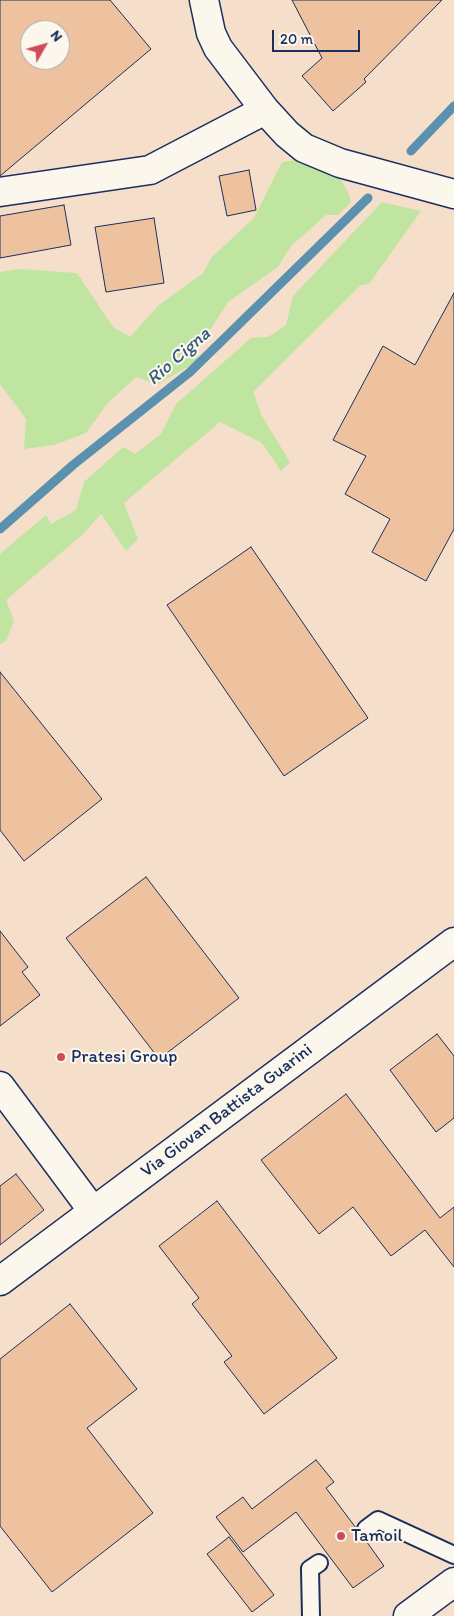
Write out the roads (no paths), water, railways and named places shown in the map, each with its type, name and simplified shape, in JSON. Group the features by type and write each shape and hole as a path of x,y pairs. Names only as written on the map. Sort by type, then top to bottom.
{"street":[{"path":"204,0 214,42 265,110 287,134 304,148 340,163 448,192"},
{"path":"0,192 150,170 265,110"},
{"name":"Via Giovan Battista Guarini","path":"0,1280 93,1211 155,1175 454,942"},
{"path":"0,1086 93,1211"},
{"path":"408,1616 454,1582"}],"lane":[{"path":"366,1529 378,1520 454,1555"},
{"path":"311,1616 310,1570 318,1563"}],"waterway":[{"name":"Rio Cigna","path":"411,151 454,106"},
{"name":"Rio Cigna","path":"0,529 73,465 190,372 368,198"}],"place":[{"name":"Pratesi Group","path":"61,1057"},
{"name":"Tamoil","path":"341,1536"}]}
